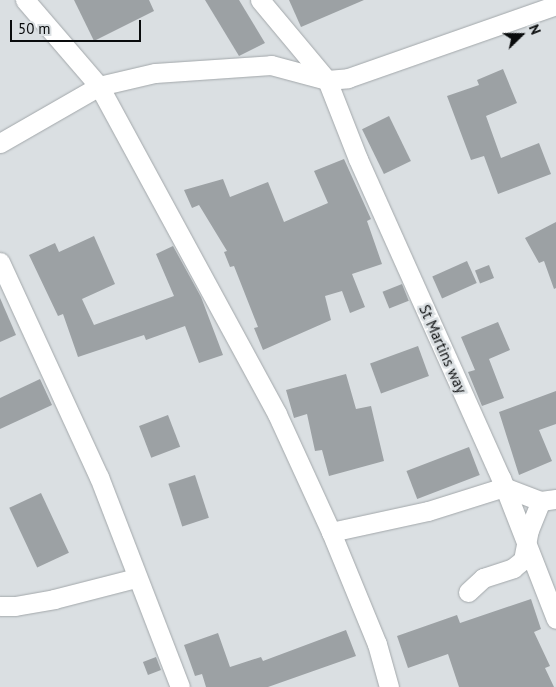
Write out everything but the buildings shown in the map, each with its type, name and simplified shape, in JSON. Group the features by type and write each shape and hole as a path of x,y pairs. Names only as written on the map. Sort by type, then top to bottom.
{"street":[{"path":"25,0 99,86 277,414 331,532 377,644 389,687"},
{"name":"St Martins way","path":"260,0 327,80 358,159 504,487 556,619"},
{"path":"0,143 99,86 155,73 271,66 327,80 348,78 556,5"},
{"path":"0,262 99,477 136,578 180,687"},
{"path":"331,532 428,511 504,487 548,500 526,544 523,560 513,568 483,578 468,592"},
{"path":"0,606 15,606 54,599 136,578"}]}
